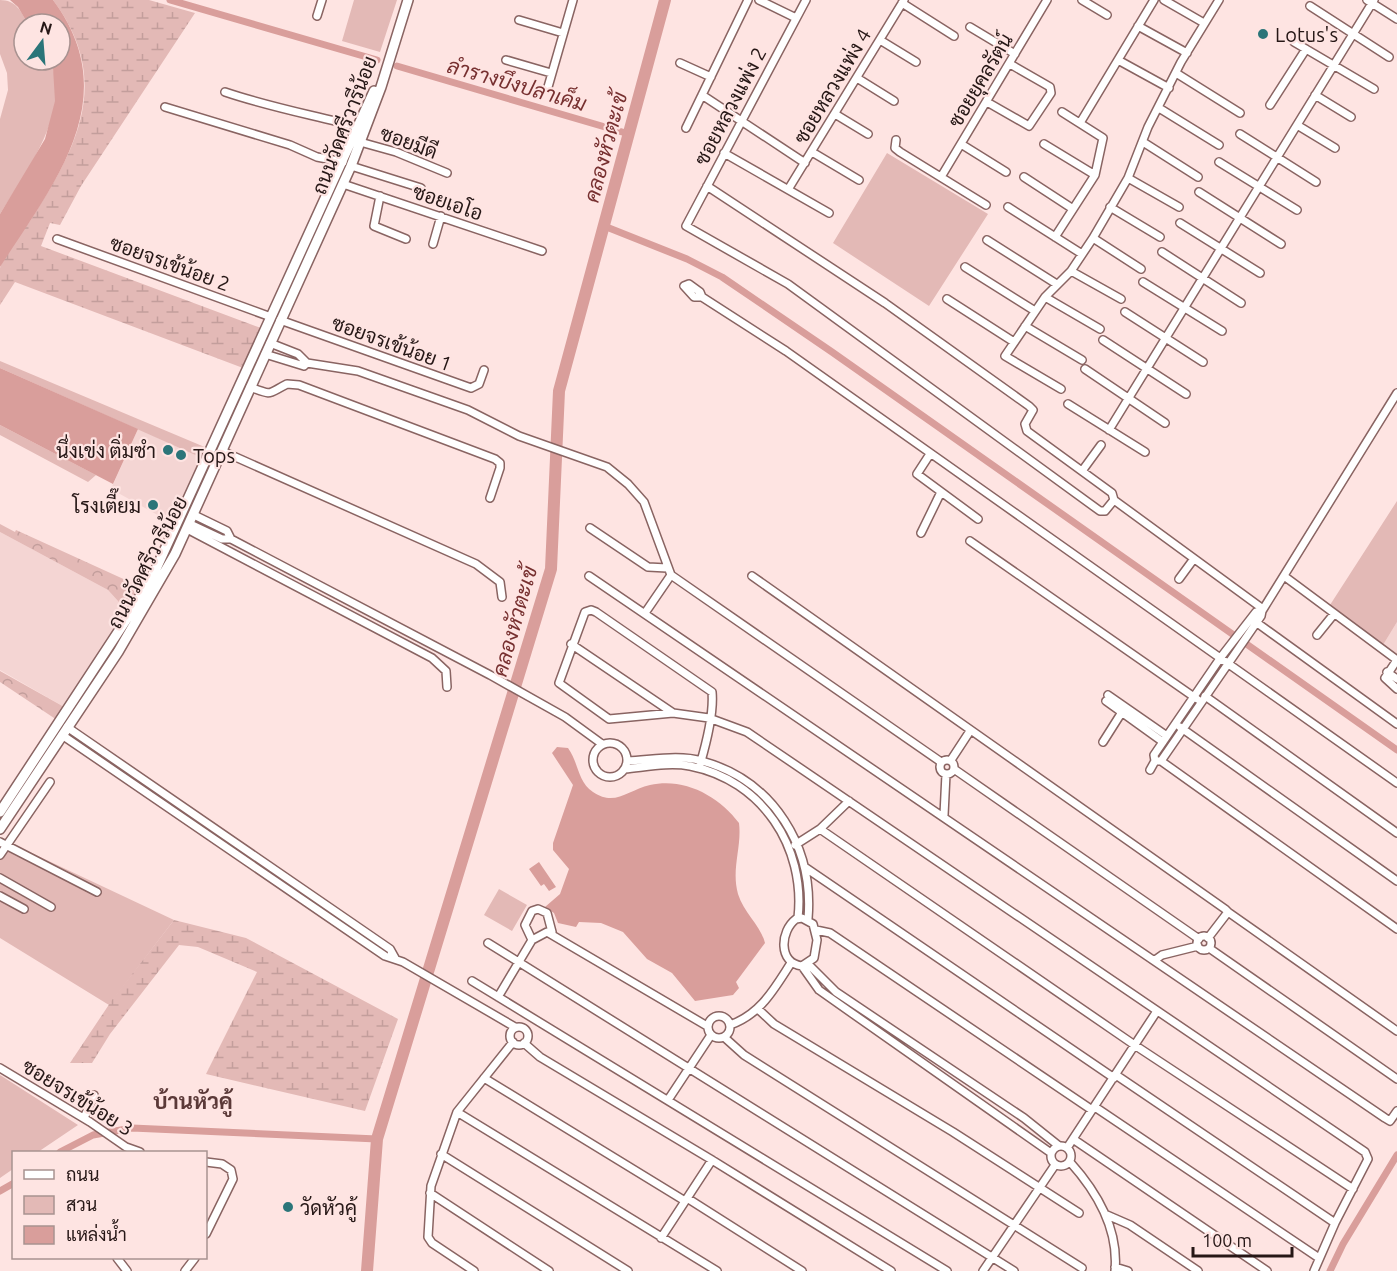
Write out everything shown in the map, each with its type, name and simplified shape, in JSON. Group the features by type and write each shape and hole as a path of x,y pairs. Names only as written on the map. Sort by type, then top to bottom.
{"main road":[{"path":"391,54 408,0"},
{"name":"ถนนวัดศรีวารีน้อย","path":"0,812 128,617 156,569 343,184 358,127 391,54"},
{"name":"ถนนวัดศรีวารีน้อย","path":"0,829 148,604 190,523 270,343 276,319 347,164 360,142 391,54"},
{"path":"181,514 190,523"}],"street":[{"path":"317,16 322,0"},
{"path":"548,87 573,0"},
{"path":"686,128 748,0"},
{"path":"759,0 795,18"},
{"name":"ซอยหลวงแพ่ง 2","path":"806,0 687,221 687,228 788,284 1097,509 1105,511 1114,500"},
{"name":"ซอยยุคลรัตน์","path":"941,177 1047,0"},
{"path":"1082,0 1107,15"},
{"path":"1080,123 1154,0"},
{"path":"1164,0 1204,23"},
{"path":"1061,389 1005,356 1055,283 1071,271 1093,238 1128,177 1176,73 1219,0"},
{"path":"1109,430 1371,1 1397,19"},
{"path":"903,2 954,36"},
{"name":"ซอยหลวงแพ่ง 4","path":"789,188 903,2"},
{"path":"1310,6 1389,57"},
{"path":"519,20 563,33"},
{"path":"1138,26 1187,53"},
{"path":"970,27 1015,54"},
{"path":"880,39 916,63"},
{"path":"1294,42 1374,89"},
{"path":"1269,105 1306,49"},
{"path":"506,60 551,73"},
{"path":"1118,60 1169,88"},
{"path":"680,63 711,76"},
{"path":"987,102 1029,126 1051,93 1050,87 1010,64"},
{"path":"1176,73 1240,113"},
{"path":"857,78 894,101"},
{"path":"225,92 276,109 299,111 358,127"},
{"path":"702,95 742,119 805,163"},
{"path":"1315,95 1351,117"},
{"path":"165,107 290,145 317,157 347,164 421,188"},
{"path":"1159,108 1219,145"},
{"path":"1055,237 1095,175 1103,138 1062,112"},
{"path":"835,114 868,134"},
{"path":"1297,125 1335,148"},
{"path":"1240,134 1316,182"},
{"path":"896,140 896,150 986,205"},
{"name":"ซอยมีดี","path":"360,142 396,152 447,173"},
{"path":"1143,142 1198,177"},
{"path":"961,144 1006,172"},
{"path":"1044,144 1095,175"},
{"path":"812,152 859,180"},
{"path":"724,153 789,188 829,213"},
{"path":"1219,162 1297,210"},
{"path":"1024,177 1073,209"},
{"path":"1128,177 1179,207"},
{"name":"ซอยเอโอ","path":"343,184 542,251"},
{"path":"706,186 902,314 1029,406 1033,410 1025,428 1112,493 1114,500 1262,610"},
{"path":"1199,192 1281,244"},
{"path":"380,196 374,226 406,238"},
{"path":"1008,207 1082,254"},
{"path":"1110,207 1160,237"},
{"path":"433,244 441,216"},
{"path":"1180,223 1260,273"},
{"path":"1093,238 1141,269"},
{"name":"ซอยจรเข้น้อย 2","path":"57,239 276,319"},
{"path":"987,240 1055,283"},
{"path":"1162,252 1241,303"},
{"path":"965,267 1035,312"},
{"path":"1071,271 1122,298"},
{"path":"1143,282 1222,332"},
{"path":"702,297 786,351 1397,783"},
{"path":"1045,297 1100,328"},
{"path":"947,299 1014,342"},
{"path":"1125,312 1203,362"},
{"name":"ซอยจรเข้น้อย 1","path":"276,319 471,388 479,384 484,370"},
{"path":"1025,326 1082,360"},
{"path":"1103,340 1186,394"},
{"path":"270,343 298,354 308,363 358,371 468,410 519,436 607,467 628,484 644,502 669,572 645,613"},
{"path":"265,354 295,365 304,366 308,363"},
{"path":"1085,369 1165,423"},
{"path":"250,387 270,394 276,393 287,384 299,386 495,459 500,463 500,468 490,498"},
{"path":"1150,770 1183,729 1227,663 1231,651 1253,621 1256,612 1262,610 1397,393"},
{"path":"1068,404 1145,452"},
{"path":"1082,471 1101,445"},
{"path":"222,451 476,564 500,582 502,597"},
{"path":"930,454 916,473 978,519"},
{"path":"921,533 941,492"},
{"path":"190,523 227,531 231,539 565,717 602,744"},
{"path":"190,523 432,658 446,671 447,687"},
{"path":"590,528 648,567 669,572 941,762 951,760 970,731"},
{"path":"970,541 1194,697 1203,699 1397,833"},
{"path":"1179,579 1193,560"},
{"path":"589,576 1390,1120 1397,1111"},
{"path":"752,576 1397,1031"},
{"path":"1284,576 1397,660 1388,672 1386,680 1397,689"},
{"path":"700,764 709,718 712,692 596,612 591,610 581,616 559,682 603,716 614,720 673,713 709,718 747,732 1365,1152 1368,1159 1318,1258 1314,1271"},
{"path":"1317,635 1334,614"},
{"path":"1253,621 1397,724"},
{"path":"571,644 673,713"},
{"path":"1231,651 1221,657 1154,754 1158,761 1397,929"},
{"path":"1388,672 1397,679"},
{"path":"1107,698 1165,739 1122,712 1107,698"},
{"path":"1103,742 1122,712"},
{"path":"1175,724 1397,881"},
{"path":"65,731 101,750 390,949 395,958"},
{"path":"65,731 96,758 385,956 403,962 515,1028 523,1028 527,1032 524,1043"},
{"path":"627,765 627,755 620,746 608,742 602,744 593,758 600,774 616,776 627,765 667,758 700,764 745,780 758,789 787,822 806,868 808,920 816,930 817,951 805,965"},
{"path":"96,758 101,750"},
{"path":"951,760 954,769 1198,942 1203,950 1209,948"},
{"path":"941,762 940,769 946,774"},
{"path":"700,764 752,794 769,811 790,847 799,878 798,918"},
{"path":"946,774 954,769"},
{"path":"944,815 946,774"},
{"path":"0,855 3,844 50,782"},
{"path":"157,800 162,793"},
{"path":"790,847 820,829 849,801"},
{"path":"820,829 1136,1046 1353,1189"},
{"path":"220,844 226,837"},
{"path":"3,844 97,892"},
{"path":"806,868 1335,1223"},
{"path":"0,878 51,908"},
{"path":"282,886 287,879"},
{"path":"0,896 24,909"},
{"path":"532,940 525,925 532,911 538,909 547,913 552,932"},
{"path":"1155,960 1162,955 1208,938 1228,912"},
{"path":"791,963 784,951 785,940 792,922 798,918 808,920"},
{"path":"343,928 348,920"},
{"path":"816,930 830,933 1318,1258"},
{"path":"498,997 532,940 541,933 552,932 707,1026 711,1035 717,1039 729,1032 730,1025 726,1018 718,1016 711,1019 707,1026"},
{"path":"1208,938 1211,942 1209,948"},
{"path":"488,943 689,1066 1014,1271"},
{"path":"1209,948 1397,1079"},
{"path":"791,963 805,965 836,992 1024,1118 1071,1154 1070,1162 1094,1191 1107,1215 1115,1269 1128,1271"},
{"path":"730,1025 742,1021 770,997 791,963"},
{"path":"805,965 819,990 919,1058 1051,1153"},
{"path":"472,981 947,1271"},
{"path":"758,1009 774,1024 953,1132 1079,1213"},
{"path":"1051,1153 1073,1139 1158,1011"},
{"path":"513,1042 510,1032 515,1028"},
{"path":"668,1100 711,1035"},
{"path":"724,1037 744,1055 1082,1268"},
{"path":"513,1042 524,1043"},
{"path":"474,1271 430,1241 430,1193 441,1154 457,1112 513,1042"},
{"path":"524,1043 540,1057 891,1271"},
{"path":"919,1058 924,1050"},
{"name":"ซอยจรเข้น้อย 3","path":"0,1068 87,1120 126,1147 137,1151"},
{"path":"484,1078 802,1271"},
{"path":"87,1120 94,1095"},
{"path":"457,1112 717,1271"},
{"path":"1073,1139 1267,1271"},
{"path":"1051,1153 1051,1160 1055,1165 1063,1167 1070,1162"},
{"path":"441,1154 628,1271"},
{"path":"661,1238 712,1160"},
{"path":"207,1162 222,1164 231,1170 233,1179 207,1232"},
{"path":"983,1271 1055,1165"},
{"path":"430,1193 549,1271"},
{"path":"1107,1215 1130,1225 1198,1271"}],"shaded area":[{"path":"138,429 202,458 172,523 111,489"},
{"path":"0,532 108,590 127,611 66,708 0,670"},
{"path":"1397,622 1397,655 1383,645"}],"green space":[{"path":"0,0 6,0 14,4 21,12 12,12 12,72 53,72 56,98 51,119 33,161 0,214 0,119 8,90 7,73 0,54"},
{"path":"53,0 149,0 195,13 81,186 60,225 50,223 41,246 261,328 243,368 15,282 0,305 2,263 49,191 75,138 82,111 85,84 81,57 72,32 72,12 60,12"},
{"path":"354,0 397,0 380,52 342,41"},
{"path":"887,153 988,214 929,306 833,243"},
{"path":"0,361 207,448 202,458 0,368"},
{"path":"0,425 96,475 88,482 0,435"},
{"path":"1397,501 1397,622 1383,645 1330,605"},
{"path":"0,524 141,587 127,611 108,590 0,532"},
{"path":"0,671 66,708 57,720 0,682"},
{"path":"4,840 174,920 109,1005 0,938 0,845"},
{"path":"499,889 527,905 512,931 484,915"},
{"path":"174,920 246,938 398,1019 365,1111 206,1074 257,972 198,947 179,945 110,1034 92,1063 70,1063 112,1000"},
{"path":"0,1075 78,1125 39,1151 12,1151 12,1170 0,1178"}],"water":[{"path":"10,0 53,0 60,12 21,12"},
{"path":"72,33 83,71 83,105 74,139 60,171 41,204 0,267 0,214 45,139 55,101 53,72 72,72"},
{"path":"0,368 138,429 113,484 0,425"},
{"path":"557,747 568,748 584,783 601,796 615,798 642,787 663,783 688,786 711,797 731,813 739,823 736,885 744,907 765,943 736,982 739,988 733,995 695,1001 672,973 647,959 623,932 601,923 579,922 576,927 558,923 554,913 545,907 560,894 569,869 553,850 553,843 573,785 552,753"},
{"path":"539,862 556,887 549,891 544,884 541,886 529,869"}],"waterway":[{"name":"ลำรางบึงปลาเค็ม","path":"170,0 377,60"},
{"name":"คลองหัวตะเข้","path":"367,1271 377,1139 551,569 559,391 665,0"},
{"name":"ลำรางบึงปลาเค็ม","path":"397,66 629,134"},
{"path":"604,226 687,259 722,277 1397,750"},
{"path":"62,1151 93,1135 132,1128 377,1139"},
{"path":"1330,1271 1343,1244 1397,1155"},
{"path":"0,1191 12,1184"}],"place":[{"name":"Lotus's","path":"1263,34"},
{"name":"นึ่งเข่ง ติ่มซำ","path":"168,450"},
{"name":"Tops","path":"181,455"},
{"name":"โรงเตี๊ยม","path":"153,505"},
{"name":"วัดหัวคู้","path":"288,1207"}],"district":[{"name":"บ้านหัวคู้","path":"193,1100"}]}
